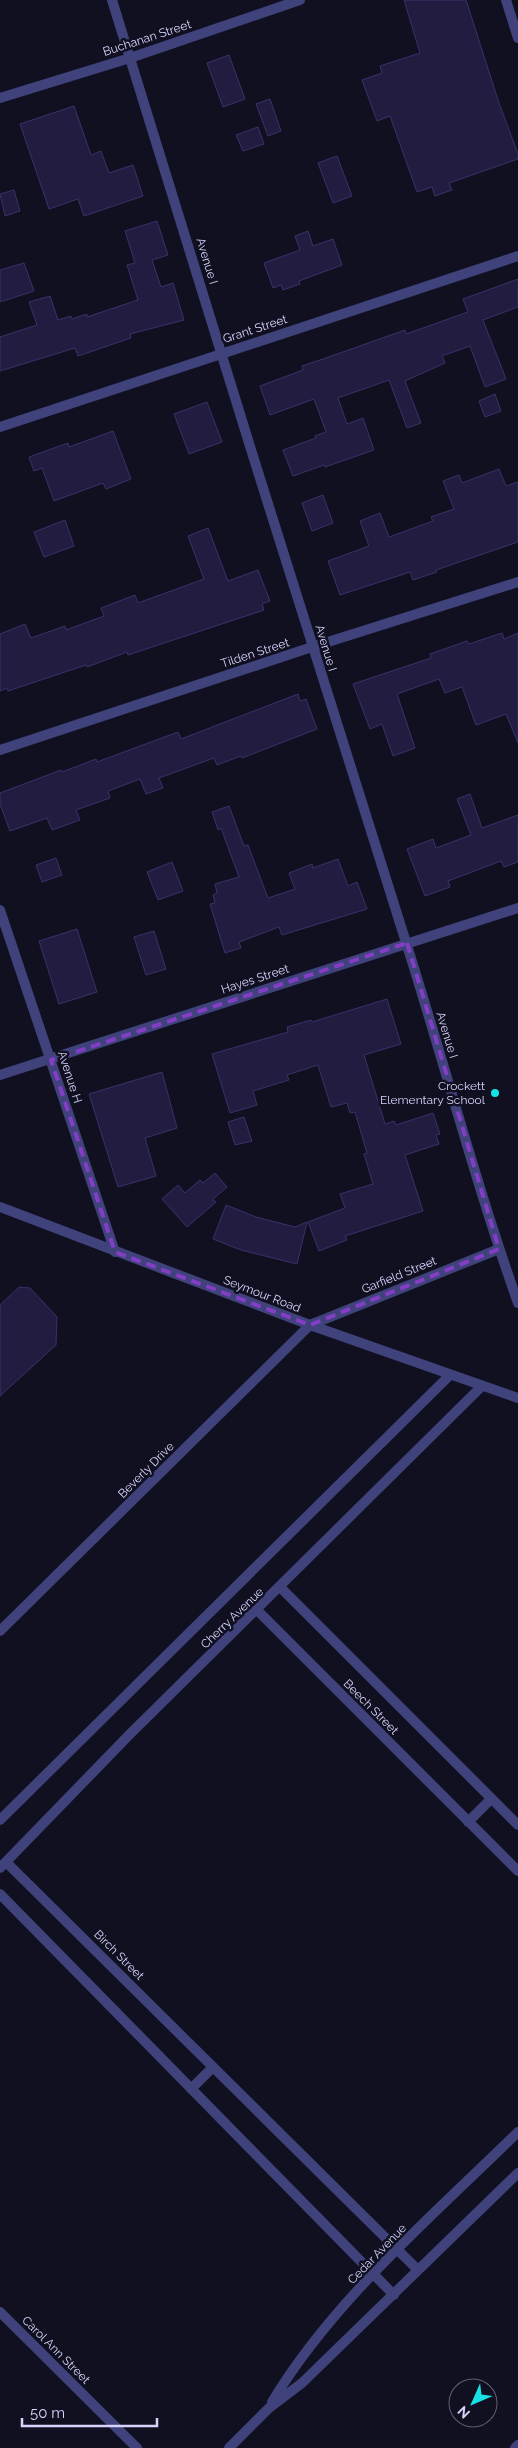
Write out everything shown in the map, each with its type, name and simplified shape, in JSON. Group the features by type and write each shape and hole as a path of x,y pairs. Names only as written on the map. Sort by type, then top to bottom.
{"street":[{"name":"Avenue I","path":"112,0 312,647 406,943 499,1249 518,1303"},
{"name":"Buchanan Street","path":"0,98 130,58 300,0"},
{"path":"506,0 518,38"},
{"name":"Grant Street","path":"0,427 518,256"},
{"name":"Tilden Street","path":"0,750 312,647 518,582"},
{"name":"Hayes Street","path":"0,1075 518,908"},
{"name":"Avenue H","path":"0,910 115,1252"},
{"name":"Seymour Road","path":"0,1207 310,1325 518,1398"},
{"name":"Garfield Street","path":"310,1325 499,1249"},
{"name":"Beverly Drive","path":"0,1631 310,1325"},
{"name":"Cherry Avenue","path":"0,1820 450,1375"},
{"name":"Cherry Avenue","path":"3,1865 130,1734 281,1588 482,1386"},
{"name":"Beech Street","path":"281,1588 518,1825"},
{"name":"Beech Street","path":"257,1610 518,1871"},
{"path":"468,1822 491,1799"},
{"name":"Birch Street","path":"3,1865 213,2066 418,2270"},
{"path":"0,1894 394,2296"},
{"path":"191,2089 213,2066"},
{"name":"Cedar Avenue","path":"269,2408 291,2370 331,2320 373,2274 518,2132"},
{"name":"Cedar Avenue","path":"229,2448 269,2408 302,2382 394,2296 418,2270 518,2173"},
{"name":"Carol Ann Street","path":"0,2312 137,2448"},
{"path":"515,2448 518,2445"}],"highlighted area":[{"path":"407,943 499,1249 310,1325 115,1252 51,1060"}],"building":[{"path":"404,0 466,0 499,103 518,154 518,159 449,183 452,190 435,196 432,187 417,192 390,116 377,121 362,80 382,73 380,66 420,53"},
{"path":"229,55 245,99 223,107 207,63"},
{"path":"270,99 281,131 268,136 256,104"},
{"path":"74,106 91,155 101,151 109,173 133,165 143,196 84,216 78,199 49,209 20,124"},
{"path":"258,127 264,144 243,151 236,135"},
{"path":"337,156 352,196 333,203 318,163"},
{"path":"14,190 20,211 5,216 0,194"},
{"path":"157,221 168,255 152,260 161,287 173,283 184,320 130,334 131,338 78,356 75,348 0,371 0,337 37,325 29,302 50,296 58,320 71,316 72,319 87,314 87,317 138,300 127,265 135,263 125,231"},
{"path":"308,231 313,246 333,239 342,265 299,281 300,284 283,290 281,285 273,288 264,263 300,250 295,236"},
{"path":"24,263 34,291 0,302 0,270"},
{"path":"518,279 518,307 483,320 506,379 485,387 470,346 442,356 445,363 405,381 421,423 407,428 389,380 338,398 347,424 363,418 374,450 293,476 283,450 316,438 315,436 326,432 314,399 270,415 260,386 303,370 302,366 405,330 406,334 468,312 463,299"},
{"path":"495,394 501,411 485,417 479,401"},
{"path":"207,402 222,442 189,454 174,414"},
{"path":"113,431 131,479 106,489 103,483 54,501 42,468 34,471 29,457 68,443 69,447"},
{"path":"499,469 506,486 518,482 518,542 436,570 437,572 413,580 410,572 340,595 328,561 369,546 360,521 380,513 389,537 433,521 431,517 454,509 443,481 459,475 462,483"},
{"path":"323,495 333,523 312,531 302,503"},
{"path":"65,520 74,546 44,557 34,532"},
{"path":"208,528 228,581 258,570 270,601 262,604 264,610 128,655 127,652 87,667 86,665 8,691 7,688 0,691 0,634 25,624 31,638 65,626 66,630 104,616 101,608 135,595 138,603 204,579 188,536"},
{"path":"502,633 504,639 518,633 518,743 506,714 476,725 462,687 445,693 439,679 397,694 415,748 393,756 382,724 370,729 353,684 431,658 430,654 467,641 469,644"},
{"path":"298,694 300,701 306,699 317,729 242,758 241,756 217,765 214,758 159,778 163,788 146,794 140,779 108,791 110,798 76,810 80,820 52,830 47,818 10,831 0,804 0,793 61,770 62,772 96,759 97,762 178,732 181,739"},
{"path":"470,794 482,828 518,815 518,862 504,867 501,861 448,881 450,887 425,896 407,849 433,839 436,848 471,835 457,799"},
{"path":"229,806 244,846 248,845 268,898 295,889 289,873 312,864 313,868 338,859 348,886 357,882 367,909 282,935 279,927 239,942 241,948 225,953 210,904 215,903 213,895 217,893 215,884 239,877 221,828 218,830 212,812"},
{"path":"56,858 62,875 42,882 36,865"},
{"path":"172,862 183,891 158,900 147,872"},
{"path":"77,929 97,992 59,1004 39,941"},
{"path":"154,931 166,969 146,975 134,937"},
{"path":"387,999 401,1044 364,1055 385,1124 394,1121 396,1125 433,1113 440,1134 436,1135 439,1144 405,1155 423,1211 345,1236 347,1240 319,1251 308,1222 345,1208 340,1194 373,1184 364,1154 367,1153 355,1112 350,1113 347,1103 331,1107 318,1065 287,1075 289,1080 253,1091 257,1105 230,1113 212,1054 288,1032 287,1027 311,1020 312,1022"},
{"path":"162,1072 177,1128 145,1138 156,1176 118,1187 89,1094"},
{"path":"244,1117 252,1141 235,1145 228,1122"},
{"path":"215,1173 227,1187 212,1200 216,1202 187,1227 162,1199 178,1185 185,1193 200,1180 203,1183"},
{"path":"226,1205 256,1217 295,1227 307,1222 297,1264 241,1250 213,1239"},
{"path":"19,1287 30,1288 57,1317 56,1345 0,1396 0,1305"}],"place":[{"name":"Crockett Elementary School","path":"495,1093"}]}
